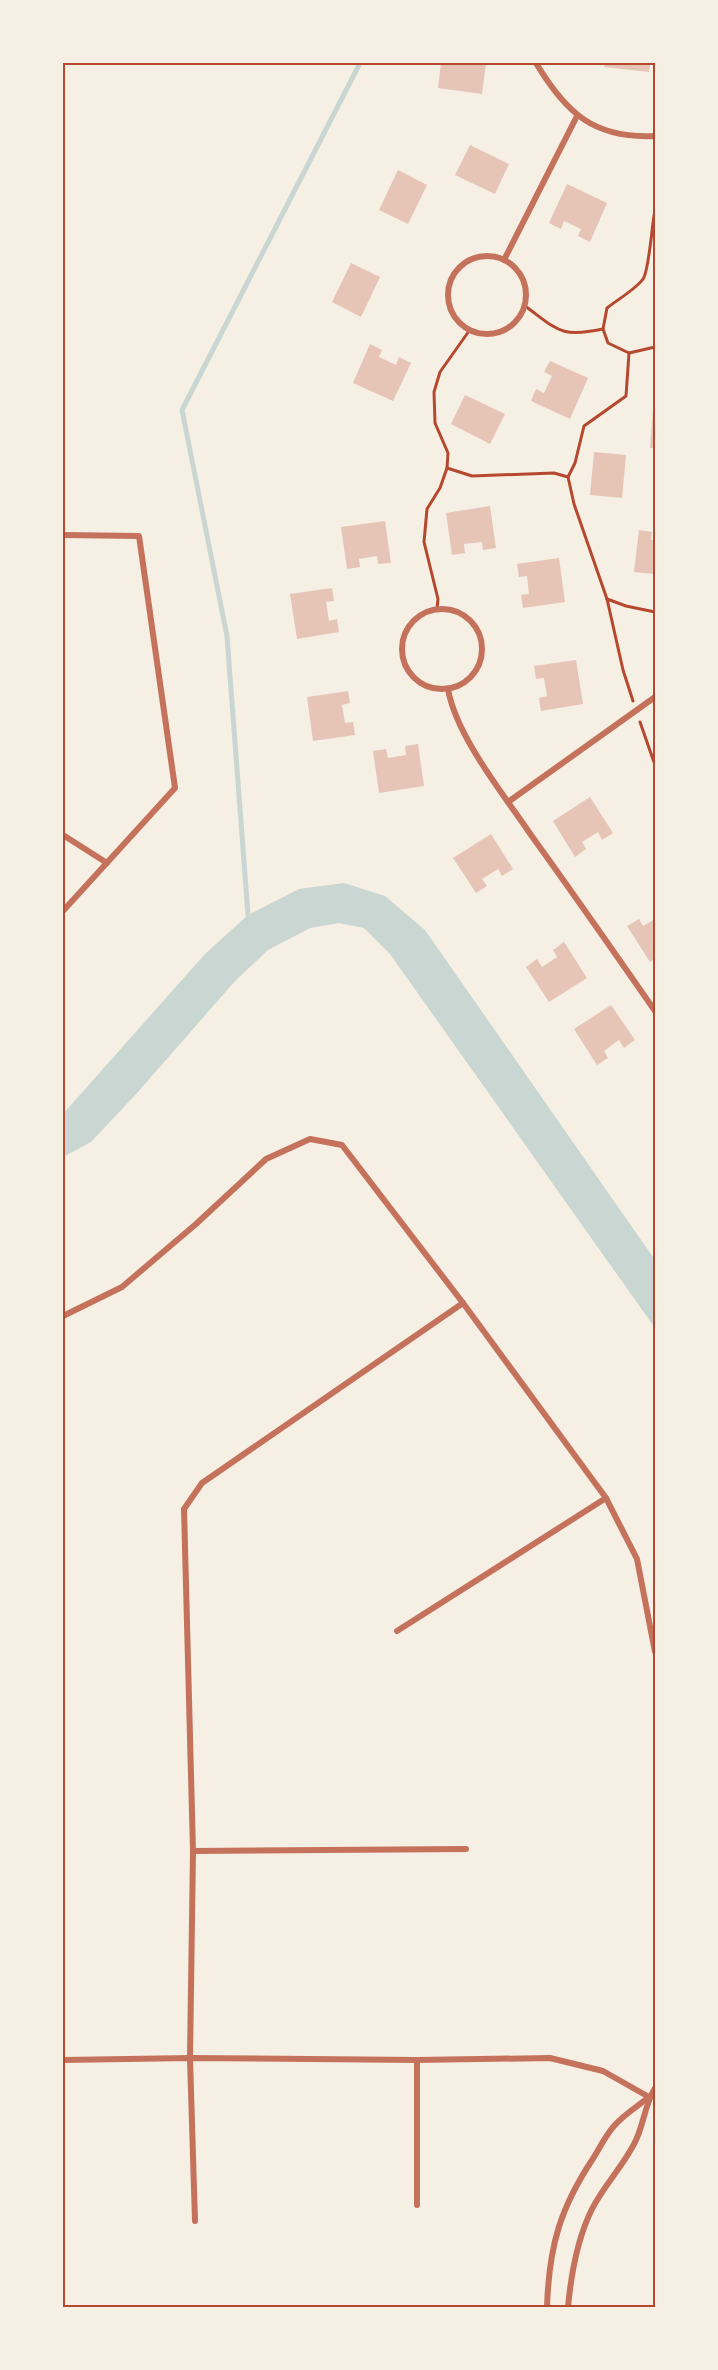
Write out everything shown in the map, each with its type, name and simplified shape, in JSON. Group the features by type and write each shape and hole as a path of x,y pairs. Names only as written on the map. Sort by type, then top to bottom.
{"street":[{"path":"536,63 550,87 577,116 604,131 638,137 655,136"},
{"path":"504,260 577,116"},
{"path":"491,256 504,260 515,268 523,279 526,293 525,306 519,318 503,331 483,335 470,331 458,323 447,298 449,284 455,272 465,262 477,257 491,256"},
{"path":"63,535 139,536 175,788 63,912"},
{"path":"437,609 451,610 472,622 479,635 482,649 481,659 475,672 469,679 448,689 434,689 419,682 409,673 403,661 401,647 410,624 418,616 437,609"},
{"path":"448,689 451,706 460,728 508,802 655,1011"},
{"path":"508,802 655,697"},
{"path":"63,835 107,863"},
{"path":"63,1316 122,1287 196,1224 266,1159 310,1139 342,1144 606,1498 637,1559 655,1652"},
{"path":"195,2221 190,2058 193,1851 184,1509 202,1483 463,1304"},
{"path":"398,1631 606,1498"},
{"path":"193,1851 466,1849"},
{"path":"63,2060 550,2058 603,2071 650,2097"},
{"path":"417,2060 417,2205"},
{"path":"568,2307 576,2256 586,2223 598,2198 636,2140 655,2088"},
{"path":"547,2307 550,2264 555,2235 563,2211 580,2177 615,2125 650,2097"}],"path":[{"path":"655,210 650,235 648,270 643,280 607,308 603,329 608,343 629,353 655,347"},
{"path":"525,306 562,332 576,334 603,329"},
{"path":"437,609 438,599 424,542 427,509 440,488 447,468 448,453 435,423 434,392 440,372 470,331"},
{"path":"629,353 626,396 584,426 575,463 568,477 574,504 607,599 622,670 655,765 655,831"},
{"path":"447,468 472,476 554,473 568,477"},
{"path":"607,599 655,612"}],"shaded area":[{"path":"344,883 385,896 425,930 655,1260 655,1328 390,954 364,928 339,923 310,928 268,950 235,981 91,1142 63,1157 63,1114 205,954 248,915 299,889"}],"building":[{"path":"441,63 486,63 482,94 438,88"},
{"path":"605,63 650,63 649,72 604,67"},
{"path":"470,145 509,164 495,194 455,175"},
{"path":"398,170 427,185 408,224 379,210"},
{"path":"567,184 607,203 590,242 578,236 581,229 564,221 561,229 549,223"},
{"path":"351,263 380,277 361,317 332,302"},
{"path":"370,344 382,350 379,357 396,365 399,357 411,363 393,401 353,383"},
{"path":"550,361 588,378 570,419 531,401 536,389 544,393 552,376 544,372"},
{"path":"465,395 505,414 490,444 451,424"},
{"path":"653,409 655,409 655,448 650,448"},
{"path":"594,452 626,455 622,498 590,495"},
{"path":"490,506 496,548 483,550 482,542 464,544 465,553 452,555 446,513"},
{"path":"385,521 391,563 378,564 377,556 359,559 360,567 347,569 341,527"},
{"path":"639,530 652,532 651,540 655,540 655,574 634,572"},
{"path":"559,558 565,602 523,608 521,595 529,594 527,576 519,577 517,564"},
{"path":"332,588 334,601 326,602 329,621 337,619 339,632 297,639 290,594"},
{"path":"576,660 583,704 541,711 539,698 547,696 544,678 536,679 534,666"},
{"path":"348,691 350,703 342,705 345,723 353,722 355,735 313,741 307,697"},
{"path":"418,744 424,786 379,793 373,751 386,749 388,758 406,755 405,746"},
{"path":"590,797 613,833 602,840 598,832 582,842 586,849 575,857 553,821"},
{"path":"491,834 513,869 502,876 498,869 482,879 487,886 476,893 453,858"},
{"path":"639,919 643,926 655,919 655,959 650,962 627,926"},
{"path":"564,942 587,978 549,1002 526,967 537,959 542,967 557,957 553,950"},
{"path":"611,1005 635,1040 624,1048 619,1040 604,1051 608,1058 597,1065 574,1029"}],"waterway":[{"path":"251,922 248,915 227,636 182,410 360,63"}]}
